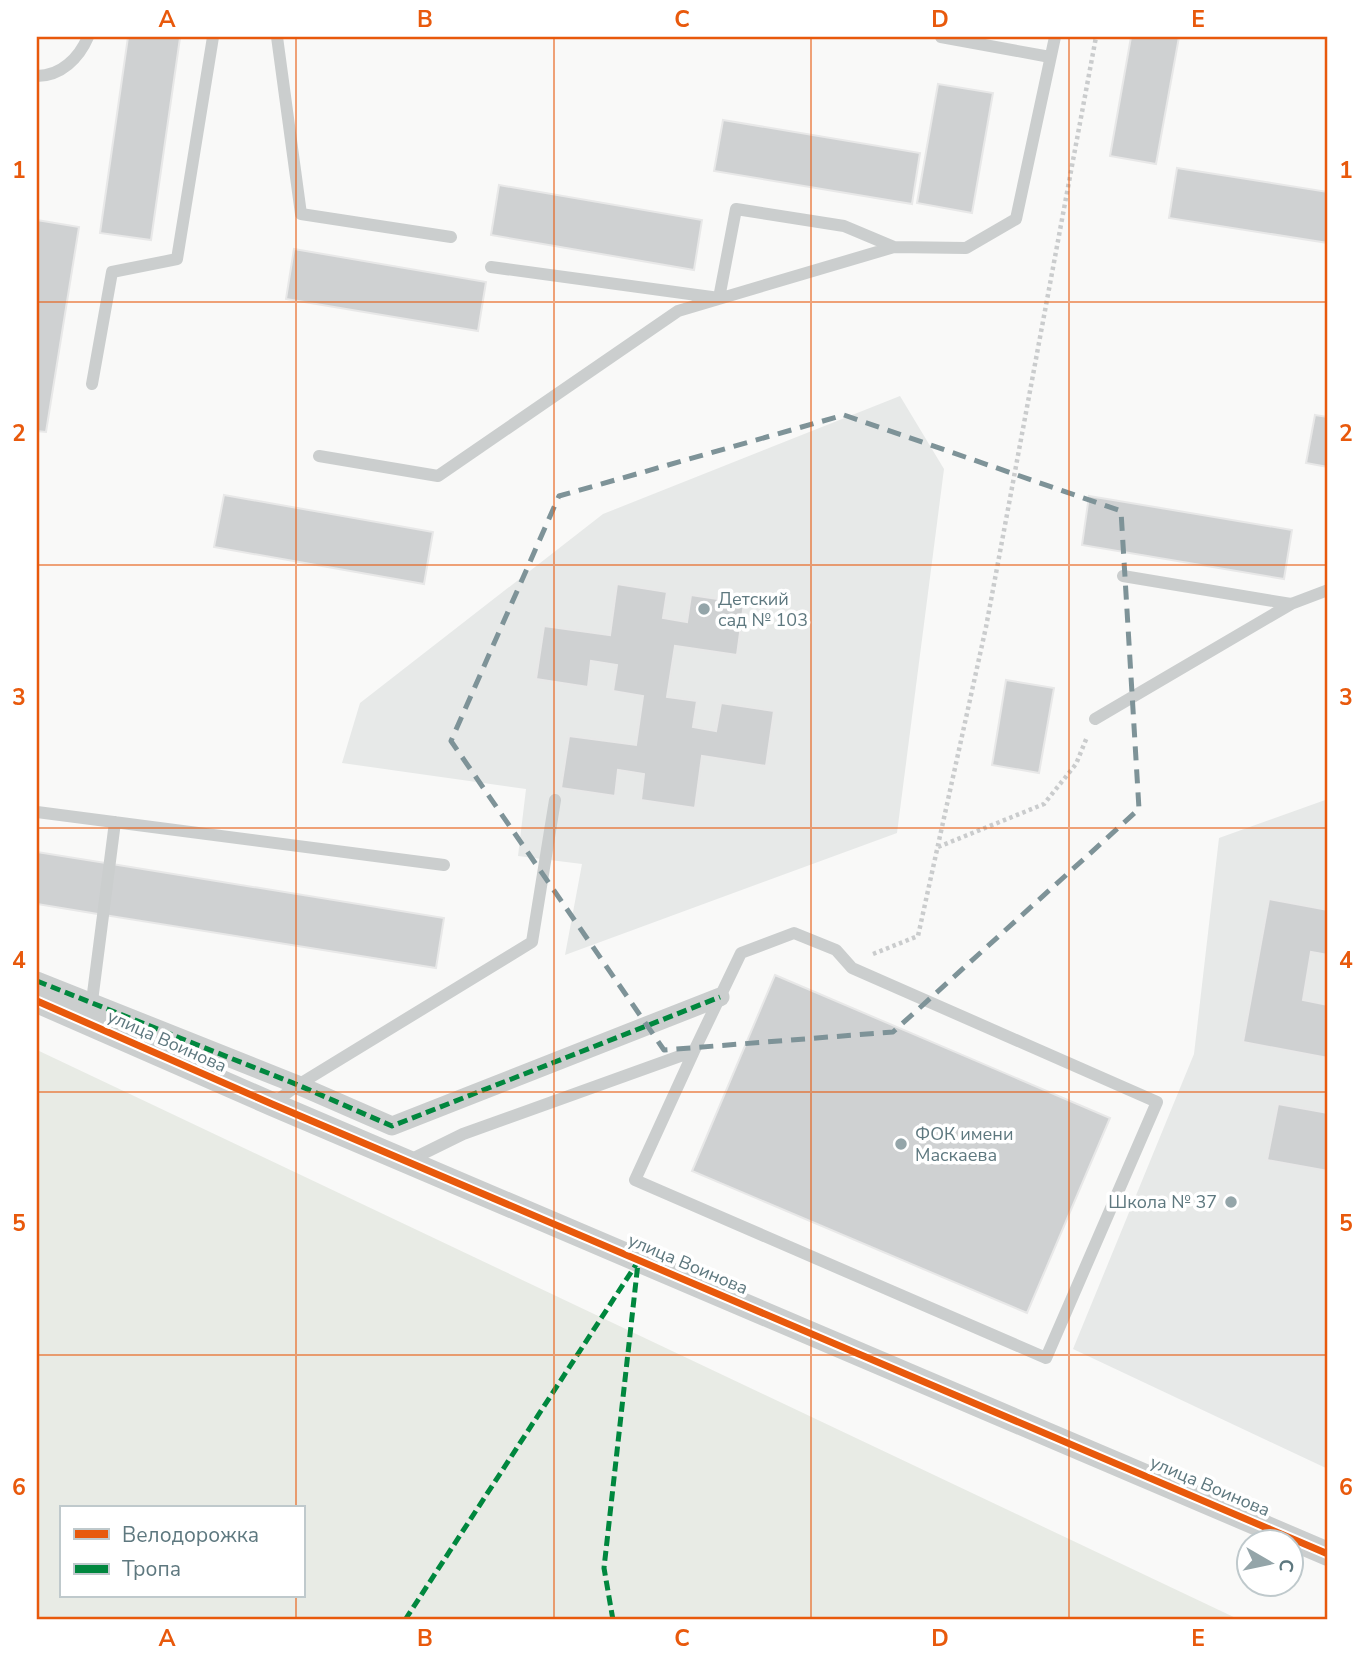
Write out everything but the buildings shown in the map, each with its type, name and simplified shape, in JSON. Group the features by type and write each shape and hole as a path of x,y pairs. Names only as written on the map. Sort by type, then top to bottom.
{"street":[{"path":"37,981 91,1014 298,1085 392,1126 720,998"},
{"name":"улица Воинова","path":"37,1002 91,1014 272,1104 1328,1554"}],"lane":[{"path":"37,76 62,70 82,49 88,37"},
{"path":"92,384 112,272 177,259 213,37"},
{"path":"277,37 301,214 451,237"},
{"path":"941,37 1050,57"},
{"path":"318,456 438,476 678,311 894,247 966,248 1016,219 1055,37"},
{"path":"719,298 736,209 844,226 894,247"},
{"path":"491,267 719,298"},
{"path":"1123,576 1292,604"},
{"path":"1094,719 1292,604 1328,590"},
{"path":"272,1104 298,1085 532,942 555,800"},
{"path":"37,812 444,865"},
{"path":"91,1014 115,822"},
{"path":"794,933 836,950 852,968 1157,1102 1046,1358 635,1180 720,998 741,953 794,933"},
{"path":"407,1161 463,1134 694,1051"}],"path":[{"path":"848,964 918,936 986,627 1096,37"},
{"path":"937,847 1044,804 1076,764 1094,719"}],"highlighted area":[{"path":"844,415 1121,511 1139,809 893,1032 664,1050 451,741 559,496"}],"shaded area":[{"name":"Детский сад № 103","path":"900,396 944,469 897,833 565,955 582,864 518,856 526,789 342,763 360,703 603,514"},
{"name":"Школа № 37","path":"1328,799 1328,1469 1073,1349 1194,1054 1219,838"},
{"path":"37,1050 1240,1620 37,1620"}],"marked path":[{"path":"37,981 298,1085 392,1126 720,997"},
{"path":"405,1620 639,1260"},
{"path":"613,1620 604,1568 638,1263"}],"cycle path":[{"path":"37,1001 272,1104 1328,1554"}],"place":[{"name":"Детский сад № 103","path":"704,609"},
{"name":"ФОК имени Маскаева","path":"901,1144"},
{"name":"Школа № 37","path":"1231,1202"}]}
